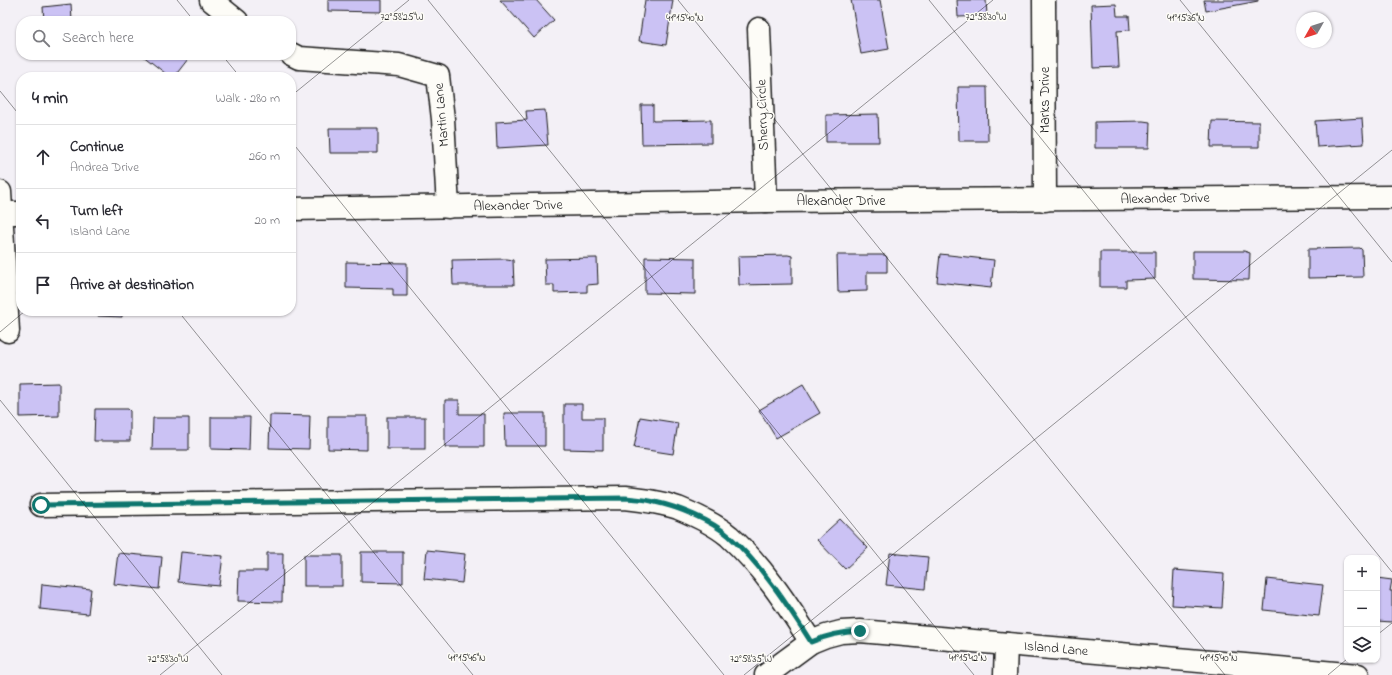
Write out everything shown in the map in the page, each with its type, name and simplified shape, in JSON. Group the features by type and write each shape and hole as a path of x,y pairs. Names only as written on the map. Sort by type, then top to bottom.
{"street":[{"path":"211,0 231,16"},
{"name":"Marks Drive","path":"1044,0 1045,200"},
{"name":"Sherry Circle","path":"759,29 766,202"},
{"name":"Martin Lane","path":"296,56 299,58 400,65 438,76 443,119 448,207"},
{"name":"Alexander Drive","path":"296,209 766,202 1392,197"},
{"path":"8,206 8,331"},
{"path":"41,505 625,498 654,501 678,508 697,517 728,536 757,566 782,596 811,642"},
{"name":"Island Lane","path":"766,675 811,642 841,632 860,631 1358,675"},
{"path":"1005,675 1006,644"}],"building":[{"path":"328,0 381,0 381,12 328,11"},
{"path":"500,0 536,0 554,20 534,38"},
{"path":"645,0 673,0 666,45 639,41"},
{"path":"851,0 880,0 889,49 861,54"},
{"path":"957,0 986,0 987,16 958,17"},
{"path":"1204,0 1258,0 1258,1 1206,11"},
{"path":"71,4 72,16 44,16 43,7"},
{"path":"1116,4 1117,16 1129,16 1130,30 1117,31 1119,67 1093,68 1091,5"},
{"path":"148,60 187,60 178,72 164,72"},
{"path":"958,87 987,87 988,141 959,141"},
{"path":"641,105 653,105 653,121 711,120 711,143 642,144"},
{"path":"545,110 548,145 497,148 496,122 527,120 526,111"},
{"path":"878,114 879,142 826,142 826,115"},
{"path":"1362,118 1364,144 1317,147 1315,121"},
{"path":"1212,121 1259,122 1259,147 1211,147"},
{"path":"1095,122 1150,122 1149,148 1095,148"},
{"path":"329,128 378,128 378,153 330,153"},
{"path":"1360,248 1362,250 1363,277 1308,278 1308,249"},
{"path":"1193,251 1244,251 1250,253 1249,280 1193,279"},
{"path":"1100,252 1155,252 1155,279 1126,280 1126,287 1100,287"},
{"path":"940,254 994,260 991,288 937,282"},
{"path":"837,255 885,255 887,257 887,272 867,272 867,291 838,292"},
{"path":"738,256 792,256 792,284 739,285"},
{"path":"645,257 695,258 695,294 645,293"},
{"path":"597,258 598,284 587,285 587,292 554,293 554,285 546,285 545,259"},
{"path":"452,260 513,260 514,285 453,285"},
{"path":"346,262 407,263 407,296 393,296 393,289 346,288"},
{"path":"98,316 122,316 122,317"},
{"path":"59,383 59,416 20,417 20,384"},
{"path":"803,384 820,413 776,438 759,410"},
{"path":"445,400 459,400 459,414 484,414 484,447 445,447"},
{"path":"564,404 582,404 582,418 603,418 603,450 564,449"},
{"path":"95,409 128,409 130,411 130,441 94,441"},
{"path":"504,413 545,413 545,446 505,446"},
{"path":"270,415 310,416 309,449 269,448"},
{"path":"328,416 367,416 367,450 328,449"},
{"path":"211,417 250,417 249,450 211,449"},
{"path":"387,417 425,417 425,449 387,449"},
{"path":"640,417 678,423 673,454 634,448"},
{"path":"153,418 189,418 189,450 152,450"},
{"path":"840,519 868,548 845,569 817,540"},
{"path":"427,550 465,554 462,583 424,579"},
{"path":"181,552 223,556 219,586 178,582"},
{"path":"361,552 403,552 403,583 361,582"},
{"path":"118,553 162,557 159,589 114,584"},
{"path":"267,553 283,553 282,602 238,601 239,571 267,571"},
{"path":"890,553 928,557 925,589 886,585"},
{"path":"304,555 342,555 342,586 304,586"},
{"path":"1174,570 1224,574 1222,608 1172,605"},
{"path":"1380,578 1392,580 1390,591 1392,591 1392,622 1380,621"},
{"path":"1267,579 1323,585 1319,616 1264,610"},
{"path":"42,584 91,589 88,614 40,609"}],"route":[{"path":"41,505 625,498 654,501 678,508 703,520 728,536 757,566 782,596 811,642 841,632 860,631"}]}
